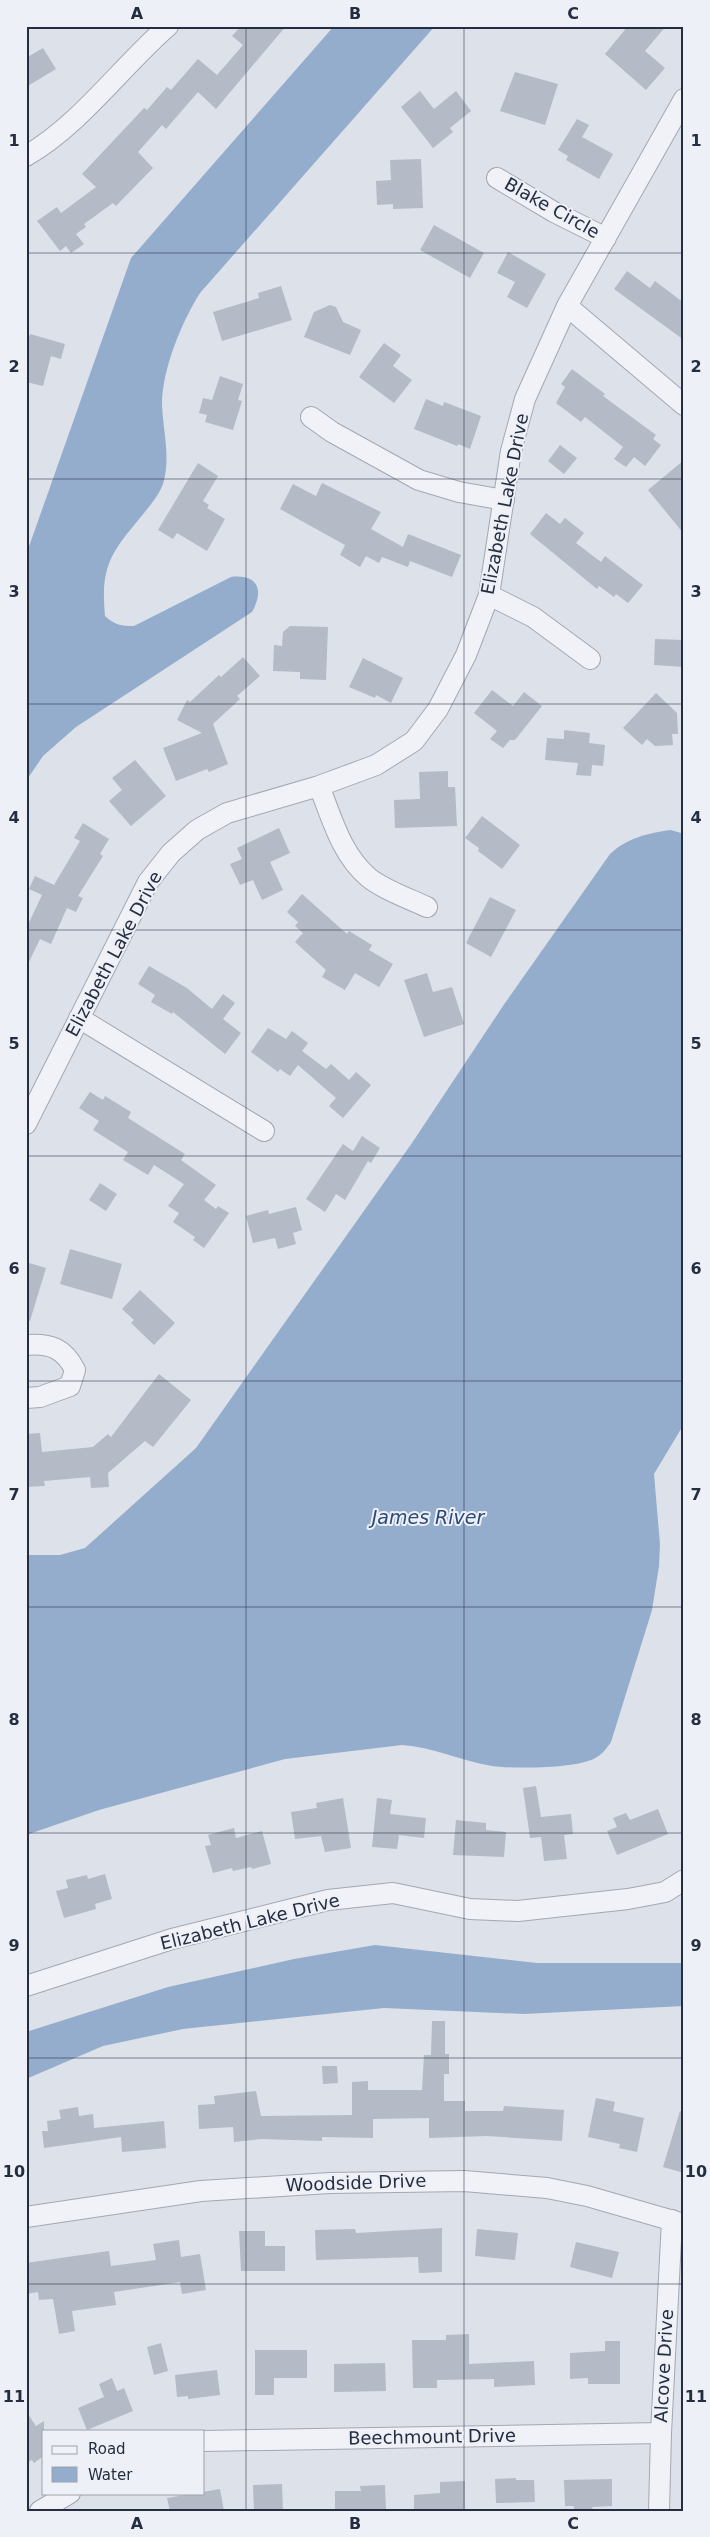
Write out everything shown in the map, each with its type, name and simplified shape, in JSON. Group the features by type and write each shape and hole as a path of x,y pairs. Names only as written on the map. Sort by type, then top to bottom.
{"street":[{"path":"26,156 46,144 75,120 138,52 168,26"},
{"name":"Elizabeth Lake Drive","path":"26,1124 148,882 171,853 197,830 227,813 319,786 376,765 414,741 438,709 466,656 489,596 511,451 525,399 567,306 684,99"},
{"name":"Blake Circle","path":"498,178 554,212 606,238"},
{"path":"567,306 684,404"},
{"path":"311,418 332,432 419,480 459,492 504,500"},
{"path":"489,596 533,617 590,659"},
{"path":"319,786 340,839 352,860 370,878 427,907"},
{"path":"79,1018 264,1131"},
{"path":"26,1345 54,1346 68,1357 75,1370 70,1386 40,1398 26,1398"},
{"name":"Elizabeth Lake Drive","path":"26,1986 172,1939 328,1900 394,1893 470,1909 518,1911 638,1898 665,1892 684,1880"},
{"name":"Woodside Drive","path":"26,2217 201,2191 330,2183 464,2181 547,2188 587,2196 678,2222"},
{"name":"Alcove Drive","path":"659,2511 661,2433 678,2222"},
{"name":"Beechmount Drive","path":"205,2441 661,2433"},
{"path":"40,2511 68,2494"}],"water":[{"path":"334,26 435,26 200,293 193,304 174,346 165,376 162,404 166,464 163,484 155,499 117,548 107,570 105,583 105,616 115,623 122,625 134,626 231,577 247,578 256,585 258,596 256,604 252,612 76,727 43,756 26,781 26,555 131,258"},
{"name":"James River","path":"671,830 684,834 684,1424 654,1474 660,1544 659,1566 652,1610 611,1742 601,1754 592,1760 568,1765 541,1767 492,1766 425,1748 402,1745 285,1759 99,1810 26,1835 26,1555 60,1555 85,1548 196,1448 412,1143 505,1003 610,854 623,844 638,837"},
{"path":"375,1945 537,1963 684,1963 684,2006 524,2014 384,2008 183,2029 103,2046 26,2079 26,2032 168,1987 294,1959"}],"building":[{"path":"241,26 286,26 216,109 198,92 166,129 162,125 138,152 153,168 116,206 113,203 84,224 86,227 76,234 84,244 71,253 66,246 60,251 37,221 57,207 61,213 96,187 82,174 144,108 147,110 167,87 171,90 198,59 217,75 243,45 232,36"},
{"path":"628,26 666,26 645,51 665,68 646,90 605,54"},
{"path":"43,48 56,69 26,87 26,58"},
{"path":"515,72 558,84 545,125 500,111"},
{"path":"420,91 434,109 456,91 471,111 450,128 453,132 433,148 401,107"},
{"path":"577,119 589,125 582,137 613,154 599,179 566,160 568,156 558,150"},
{"path":"421,159 423,208 393,209 393,204 377,205 376,181 391,180 390,160"},
{"path":"434,225 484,253 470,278 420,250"},
{"path":"508,252 546,274 527,308 507,297 515,282 497,273"},
{"path":"627,271 650,288 655,281 684,303 684,340 614,289"},
{"path":"281,286 292,320 222,341 213,312 259,298 258,293"},
{"path":"330,305 336,307 343,322 361,330 350,355 304,337 314,312"},
{"path":"30,334 65,344 61,359 51,356 43,386 26,382 26,347"},
{"path":"384,343 401,355 393,366 412,380 394,403 359,377"},
{"path":"572,369 605,394 603,396 656,435 653,439 661,445 645,466 634,457 626,467 614,459 623,447 585,417 581,422 556,403 565,387 561,384"},
{"path":"220,376 243,384 238,400 242,401 233,430 205,422 207,415 199,413 203,398 212,400"},
{"path":"426,399 443,406 444,402 481,416 470,449 458,444 457,446 414,429"},
{"path":"560,445 577,458 564,474 548,461"},
{"path":"684,460 684,534 648,490"},
{"path":"198,463 218,476 203,501 209,505 207,508 225,519 207,551 177,533 173,539 158,530"},
{"path":"322,483 381,512 371,529 403,547 408,534 461,555 452,577 410,561 408,567 382,557 379,563 366,556 360,567 340,555 345,545 280,509 293,484 316,496"},
{"path":"546,513 560,524 565,518 584,533 576,543 601,562 605,556 643,585 628,603 616,594 614,597 599,586 597,589 530,534"},
{"path":"290,626 328,627 326,680 300,679 300,672 273,671 274,645 282,646 283,632"},
{"path":"655,639 684,640 684,667 654,665"},
{"path":"243,657 260,676 237,696 240,699 213,724 228,764 209,772 207,769 176,781 163,748 202,733 177,720 187,700 190,702 219,675 221,677"},
{"path":"363,658 403,678 391,703 376,695 375,698 349,687"},
{"path":"492,690 513,706 524,692 542,706 515,740 510,740 503,748 490,739 497,731 474,713"},
{"path":"656,693 677,713 678,734 672,734 673,745 655,746 647,739 642,745 623,728"},
{"path":"564,730 590,733 589,743 605,745 603,766 592,765 591,776 576,775 578,763 545,760 547,738 564,739"},
{"path":"135,760 166,796 131,826 109,801 122,790 112,778"},
{"path":"448,771 448,787 455,787 457,826 395,828 394,800 420,799 419,772"},
{"path":"482,816 520,845 502,869 478,851 479,848 465,838"},
{"path":"83,823 109,839 100,854 103,856 78,896 83,898 76,912 67,908 51,944 40,939 26,968 26,929 42,895 29,889 35,876 54,885 80,841 74,838"},
{"path":"279,828 290,853 270,862 283,890 262,900 253,880 240,885 230,864 242,859 237,848"},
{"path":"302,894 347,934 349,931 372,945 369,950 393,964 379,987 355,973 345,990 322,977 326,970 295,942 303,933 295,926 298,922 287,912"},
{"path":"490,897 516,910 491,957 466,943"},
{"path":"149,966 187,988 212,1009 223,994 235,1003 223,1019 241,1033 225,1054 173,1012 172,1014 151,1002 155,995 138,984"},
{"path":"427,973 433,992 452,987 464,1024 424,1037 404,980"},
{"path":"268,1028 286,1039 292,1031 308,1043 302,1051 326,1069 331,1064 349,1080 356,1072 371,1085 343,1118 329,1106 336,1098 298,1065 290,1076 280,1069 278,1072 251,1052"},
{"path":"90,1092 103,1100 105,1096 131,1112 128,1118 185,1154 181,1160 216,1185 204,1200 216,1209 218,1206 229,1213 204,1248 193,1240 195,1237 173,1222 179,1213 168,1206 184,1184 154,1165 148,1175 123,1160 128,1152 93,1130 99,1121 79,1108"},
{"path":"362,1136 380,1148 371,1163 368,1161 345,1200 336,1194 325,1212 306,1199 343,1144 353,1151"},
{"path":"100,1183 117,1194 106,1211 89,1200"},
{"path":"296,1207 302,1230 293,1233 296,1244 278,1249 275,1238 253,1243 246,1216 268,1210 269,1214"},
{"path":"70,1249 122,1264 112,1299 60,1284"},
{"path":"26,1262 46,1268 30,1321 26,1320"},
{"path":"140,1290 175,1323 154,1345 131,1323 134,1320 122,1309"},
{"path":"159,1374 191,1400 153,1447 145,1441 108,1473 109,1487 91,1488 90,1477 44,1481 45,1486 26,1487 26,1434 40,1433 42,1452 93,1447 108,1434 111,1437"},
{"path":"536,1786 541,1817 571,1814 573,1834 564,1835 567,1859 544,1861 541,1837 530,1838 523,1788"},
{"path":"343,1798 351,1848 325,1852 321,1836 295,1839 291,1812 317,1808 316,1803"},
{"path":"377,1798 392,1800 390,1814 426,1818 424,1838 399,1835 397,1849 372,1847"},
{"path":"658,1809 668,1834 617,1855 607,1831 617,1827 613,1818 626,1813 630,1820"},
{"path":"456,1820 486,1823 486,1830 506,1832 504,1857 453,1855"},
{"path":"234,1828 236,1838 262,1831 271,1864 233,1871 232,1868 213,1873 205,1846 211,1845 208,1835"},
{"path":"105,1874 112,1899 95,1904 96,1909 64,1918 56,1891 68,1888 66,1880 87,1875 88,1879"},
{"path":"432,2021 445,2021 445,2054 449,2054 449,2074 444,2074 444,2101 465,2101 465,2111 503,2111 504,2106 564,2110 562,2141 487,2136 429,2138 429,2118 373,2119 373,2138 322,2137 322,2141 262,2139 234,2142 233,2127 199,2129 198,2105 215,2104 214,2096 256,2091 261,2116 352,2115 352,2082 368,2081 368,2090 422,2090 424,2055 431,2055"},
{"path":"322,2066 337,2066 338,2083 323,2084"},
{"path":"596,2098 615,2102 613,2111 644,2118 637,2152 619,2148 620,2144 588,2137"},
{"path":"78,2107 79,2116 93,2114 94,2128 164,2121 166,2148 122,2152 121,2137 44,2148 42,2131 48,2131 47,2121 61,2119 59,2110"},
{"path":"680,2111 684,2112 684,2173 663,2167"},
{"path":"442,2228 442,2272 419,2273 418,2257 316,2260 315,2230 355,2229 356,2233"},
{"path":"477,2229 518,2233 515,2260 475,2256"},
{"path":"239,2231 265,2231 265,2246 285,2246 285,2271 241,2271"},
{"path":"179,2240 181,2257 200,2254 206,2290 182,2294 180,2282 114,2292 116,2305 72,2311 75,2331 59,2334 53,2299 39,2300 38,2292 26,2294 26,2263 109,2251 111,2266 156,2260 153,2244"},
{"path":"576,2242 619,2252 612,2278 570,2267"},
{"path":"469,2334 469,2364 534,2361 535,2385 494,2387 494,2379 437,2380 437,2388 413,2388 412,2340 446,2340 446,2335"},
{"path":"605,2341 620,2341 620,2384 588,2384 588,2378 570,2379 570,2353 605,2351"},
{"path":"161,2343 168,2371 154,2375 147,2347"},
{"path":"255,2350 307,2350 307,2378 274,2378 274,2395 255,2395"},
{"path":"385,2363 386,2391 334,2392 334,2364"},
{"path":"217,2370 220,2395 188,2399 188,2396 177,2397 175,2375"},
{"path":"112,2378 117,2391 124,2388 133,2411 87,2430 78,2408 104,2397 99,2384"},
{"path":"26,2411 36,2426 44,2421 44,2430 42,2430 42,2457 34,2463 32,2460 26,2463"},
{"path":"516,2478 516,2480 534,2480 535,2502 496,2503 495,2479"},
{"path":"612,2479 612,2506 592,2507 593,2511 574,2511 574,2506 565,2506 564,2480"},
{"path":"465,2481 465,2511 414,2511 414,2495 440,2493 440,2482"},
{"path":"282,2484 283,2511 254,2511 253,2485"},
{"path":"385,2485 386,2511 335,2511 335,2491 361,2491 360,2486"},
{"path":"220,2489 224,2511 170,2511 167,2498 191,2494 205,2494 205,2492"}]}
